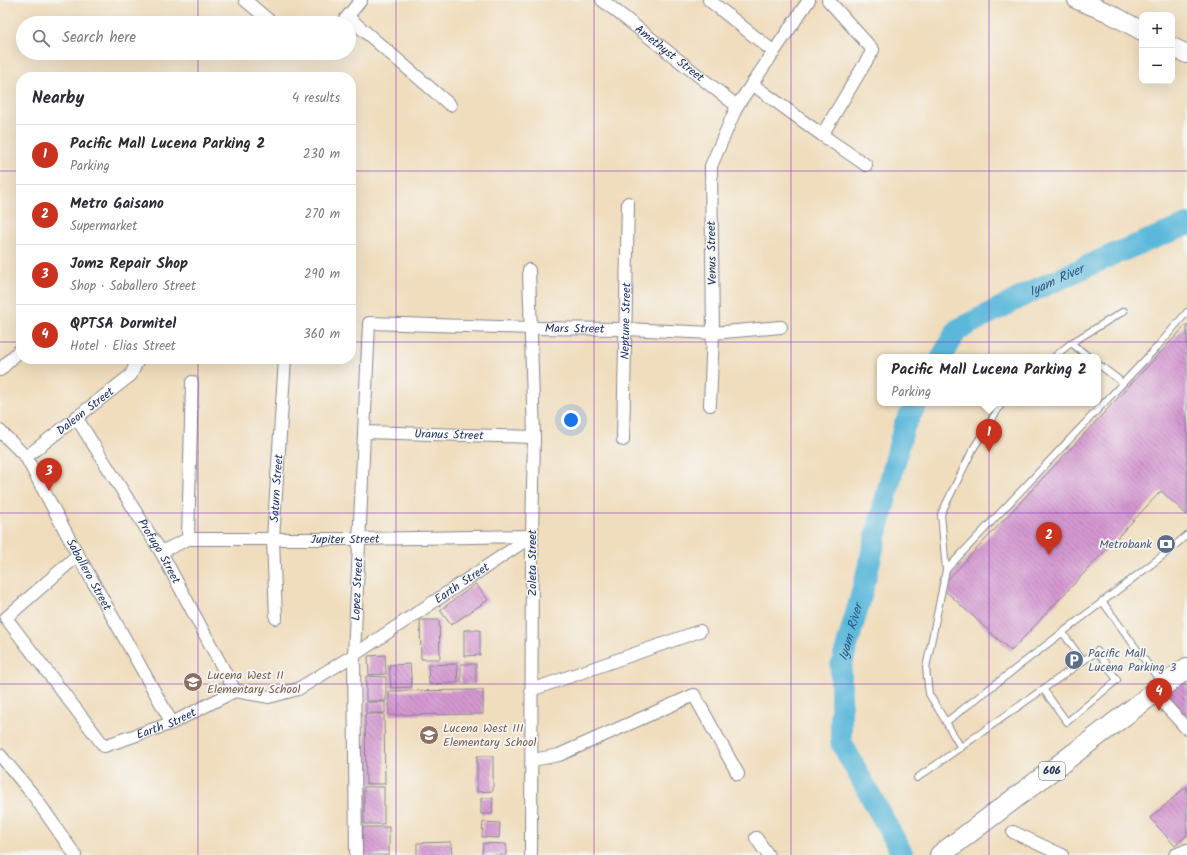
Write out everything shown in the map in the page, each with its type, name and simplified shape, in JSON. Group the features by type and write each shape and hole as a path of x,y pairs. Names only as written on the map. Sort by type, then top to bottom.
{"main road":[{"path":"1077,0 1107,12 1139,29"},
{"path":"1174,48 1187,54"},
{"name":"606","path":"940,855 1160,690 1187,668"}],"street":[{"path":"245,0 264,16"},
{"path":"348,16 361,0"},
{"name":"Amethyst Street","path":"602,0 737,106"},
{"path":"709,0 774,52"},
{"name":"Venus Street","path":"710,405 713,333 711,166 737,106 809,0"},
{"path":"822,134 873,50 828,0"},
{"path":"356,29 450,105"},
{"path":"752,84 866,165"},
{"name":"Neptune Street","path":"622,440 628,203"},
{"name":"Zoleta Street","path":"529,270 532,328 534,437 531,690 533,760 531,855"},
{"name":"Mars Street","path":"369,323 625,329 713,333 781,327"},
{"name":"Lopez Street","path":"356,855 354,655 369,323"},
{"path":"0,370 16,354"},
{"name":"Daleon Street","path":"26,457 131,375 136,364"},
{"name":"Saturn Street","path":"276,618 273,539 285,364"},
{"path":"188,539 192,382"},
{"name":"Profugo Street","path":"76,417 161,552 235,690"},
{"name":"Saballero Street","path":"0,431 26,457 78,555 172,723"},
{"name":"Uranus Street","path":"364,432 534,437"},
{"name":"Jupiter Street","path":"161,552 188,539 360,539 532,536"},
{"name":"Earth Street","path":"78,555 6,618 104,746 172,723 235,690 269,697 298,689 354,655 532,536"},
{"path":"531,690 700,631"},
{"path":"1160,690 1187,729"},
{"path":"533,760 559,755 694,695 738,774"},
{"path":"0,755 34,796 75,855"},
{"path":"1013,832 1062,855"},
{"path":"756,838 768,855"},
{"path":"1175,855 1187,850"}],"lane":[{"path":"1058,354 1072,343 1124,311"},
{"path":"946,570 1157,348 1187,312"},
{"path":"1072,343 1086,354"},
{"path":"1101,366 1123,383"},
{"path":"961,748 929,694 926,668 946,570 941,514 973,449 1000,406"},
{"path":"946,722 1063,633 1187,535"},
{"path":"1102,601 1160,690"},
{"path":"1063,633 1083,661"},
{"path":"917,778 961,748 1043,689 1097,651 1117,680 1066,722 1043,689"}],"building":[{"path":"1187,324 1187,515 1161,491 1011,651 941,587"},
{"path":"476,584 488,600 451,625 440,610"},
{"path":"420,620 439,620 440,659 421,659"},
{"path":"464,630 480,630 480,655 464,656"},
{"path":"385,655 386,674 369,675 368,656"},
{"path":"410,664 412,687 391,688 389,665"},
{"path":"457,664 458,683 429,684 428,665"},
{"path":"461,664 476,664 476,683 461,683"},
{"path":"366,676 386,677 386,701 366,701"},
{"path":"1181,680 1187,687 1187,721 1164,695"},
{"path":"483,690 483,714 389,715 389,691"},
{"path":"366,702 385,702 385,713 366,713"},
{"path":"365,714 384,714 385,784 366,784"},
{"path":"477,756 493,756 493,791 477,792"},
{"path":"1187,786 1187,835 1175,846 1150,818"},
{"path":"364,787 384,787 384,824 364,824"},
{"path":"481,798 493,798 492,814 481,814"},
{"path":"483,822 500,823 499,838 482,837"},
{"path":"362,827 389,827 389,855 362,855"},
{"path":"451,842 452,855 417,855 417,843"},
{"path":"483,843 506,844 506,855 482,855"}],"waterway":[{"name":"Iyam River","path":"944,354 957,330 1035,290 1114,254 1187,225"},
{"name":"Iyam River","path":"903,855 841,742 841,667 861,596 904,426 915,406"}],"place":[{"name":"Pacific Mall Lucena Parking 2","path":"989,452"},
{"name":"Jomz Repair Shop","path":"49,491"},
{"name":"Metrobank","path":"1166,544"},
{"name":"Metro Gaisano","path":"1049,555"},
{"name":"Pacific Mall Lucena Parking 3","path":"1074,660"},
{"name":"Lucena West II Elementary School","path":"193,682"},
{"name":"QPTSA Dormitel","path":"1159,711"},
{"name":"Lucena West III Elementary School","path":"429,735"}]}
